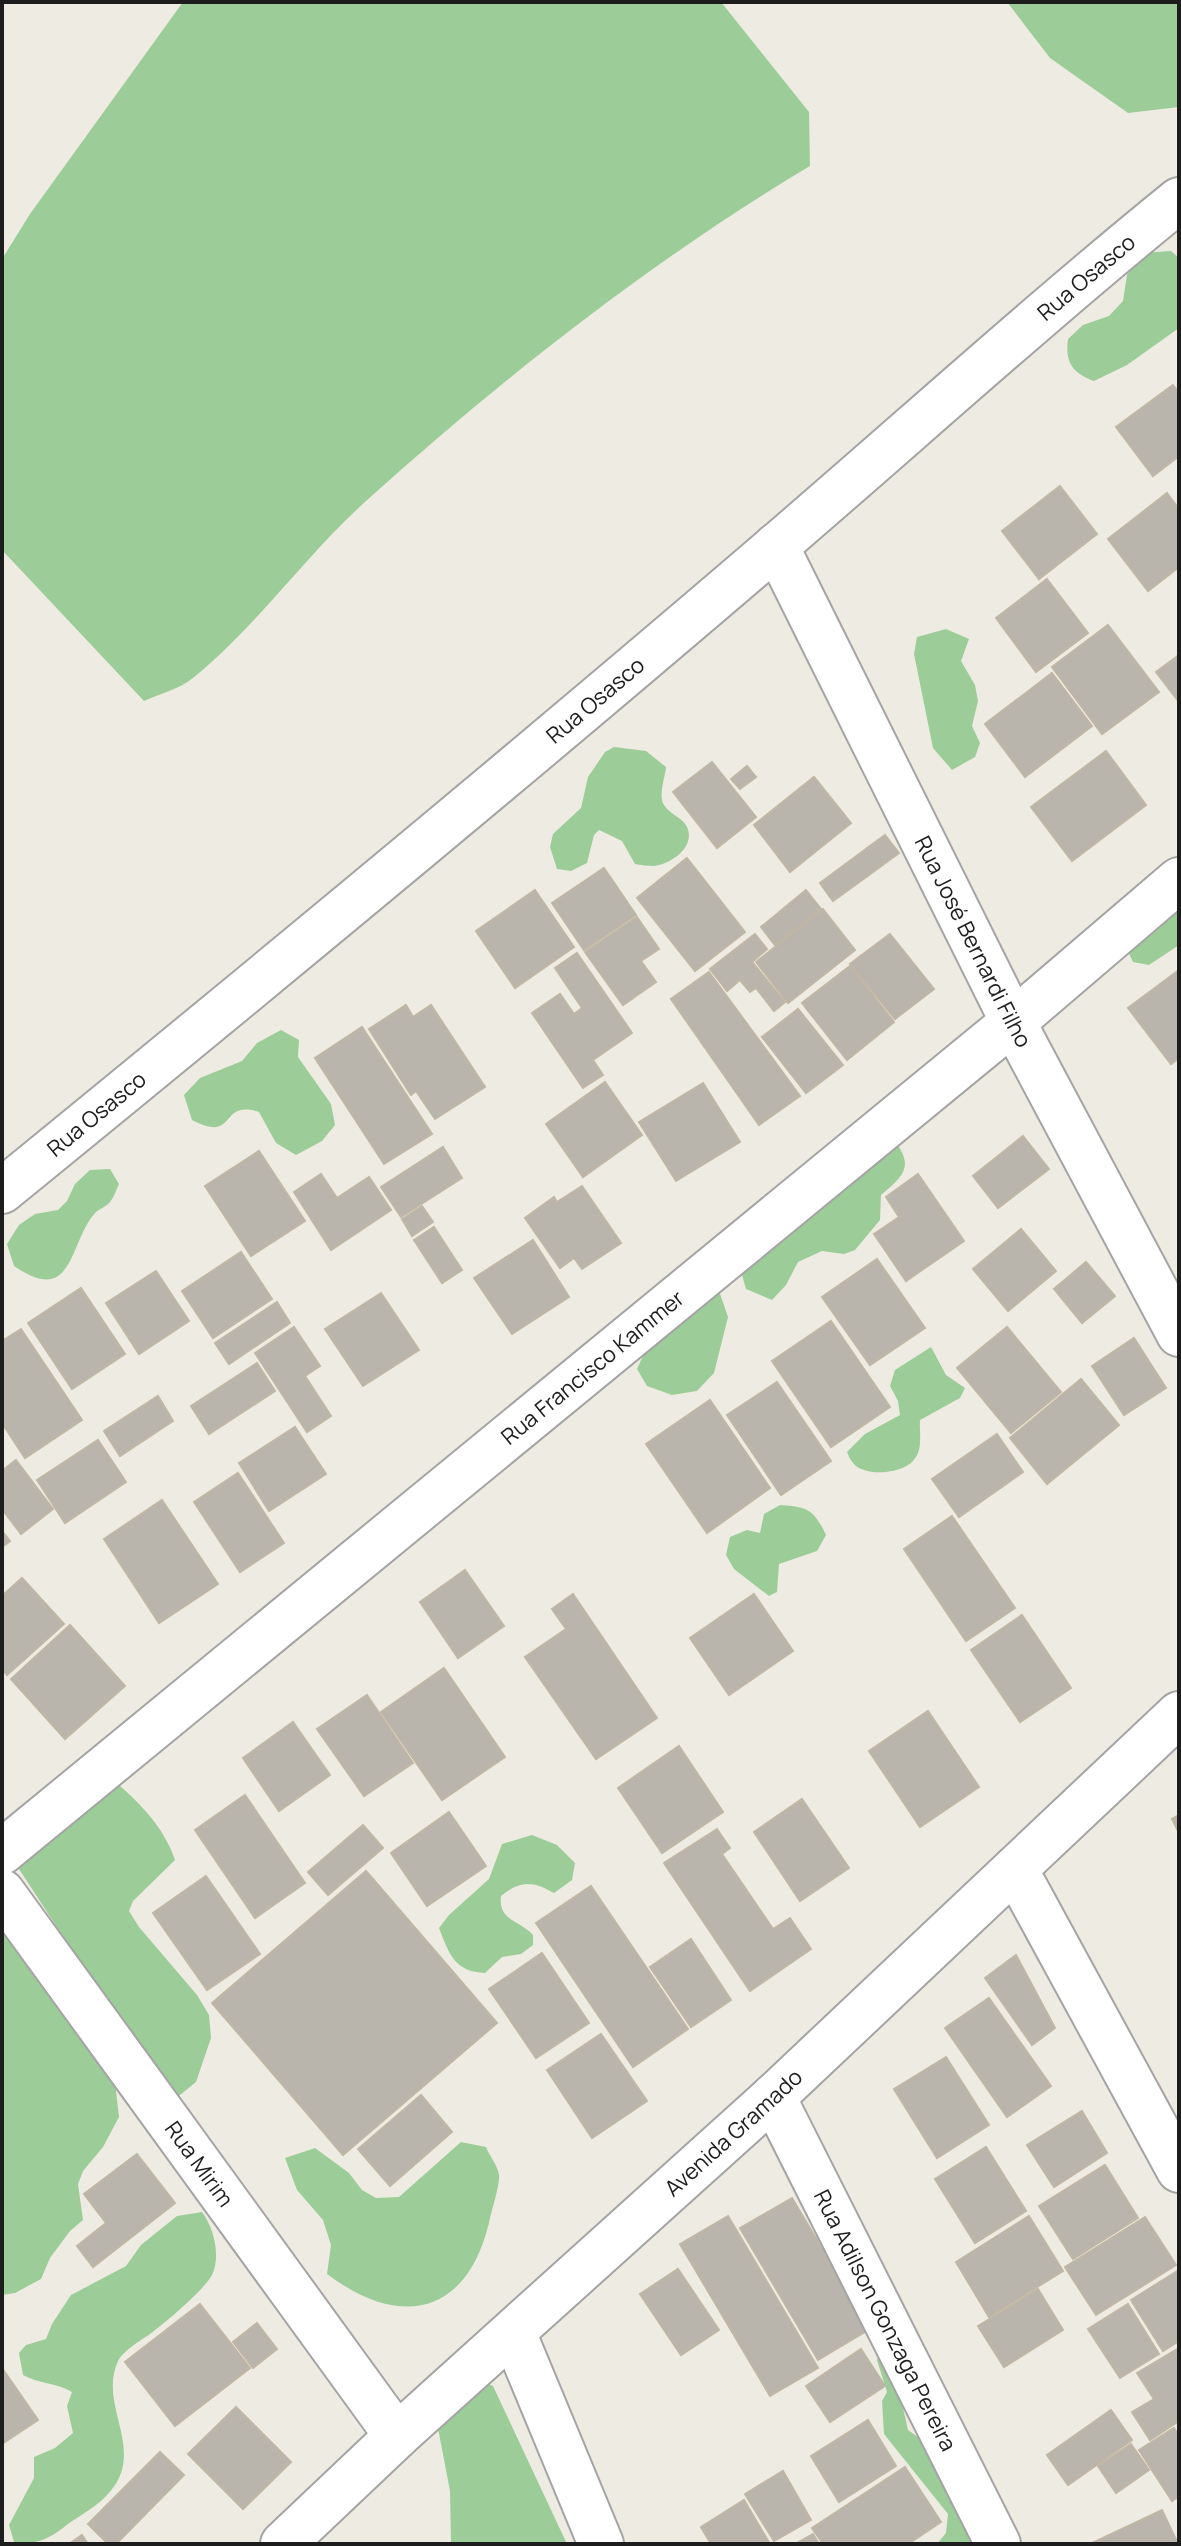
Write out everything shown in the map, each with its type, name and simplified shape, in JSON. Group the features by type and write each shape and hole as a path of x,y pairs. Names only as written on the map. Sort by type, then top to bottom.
{"street":[{"name":"Rua Osasco","path":"2,1191 340,915 1179,200"},
{"name":"Rua José Bernardi Filho","path":"776,546 1013,1022 1179,1334"},
{"name":"Rua Francisco Kammer","path":"2,1852 1013,1022 1179,880"},
{"name":"Avenida Gramado","path":"283,2544 397,2436 773,2097 1179,1714"},
{"path":"1015,1869 1179,2170"},
{"name":"Rua Mirim","path":"2,1892 397,2436"},
{"name":"Rua Adilson Gonzaga Pereira","path":"773,2097 998,2544"},
{"path":"513,2332 601,2544"}],"green space":[{"path":"183,2 721,2 809,112 810,166 636,281 525,366 366,501 216,658 188,682 144,701 2,550 2,259 30,214"},
{"path":"1007,2 1179,2 1179,107 1128,113 1050,58"},
{"path":"1171,251 1179,258 1179,328 1127,365 1094,381 1080,374 1069,360 1068,339 1083,325 1109,316 1123,301 1127,275 1142,253"},
{"path":"946,629 969,639 961,661 975,685 978,701 972,726 980,743 975,757 952,770 933,748 914,654 917,637"},
{"path":"614,747 646,751 666,767 662,801 687,827 689,834 685,848 668,862 654,866 635,864 622,841 599,830 594,835 587,863 571,871 557,869 550,847 553,834 581,808 588,777 605,752"},
{"path":"1179,879 1179,945 1149,965 1133,962 1126,947"},
{"path":"281,1030 299,1040 298,1057 331,1104 335,1125 322,1141 296,1155 276,1143 259,1112 238,1111 223,1125 216,1127 192,1120 184,1095 200,1078 242,1061 257,1043"},
{"path":"894,1140 904,1157 904,1170 881,1195 880,1220 855,1250 844,1254 822,1251 798,1262 786,1285 772,1300 746,1289 740,1268"},
{"path":"110,1169 119,1184 114,1196 95,1213 59,1275 48,1279 34,1277 14,1266 7,1244 19,1225 35,1214 58,1210 67,1201 75,1184 90,1170"},
{"path":"719,1291 728,1317 714,1373 697,1391 672,1395 647,1386 637,1369 650,1340"},
{"path":"931,1347 946,1375 965,1388 960,1398 920,1420 918,1453 912,1462 899,1469 882,1472 858,1467 847,1452 865,1434 900,1415 898,1401 890,1386 895,1370"},
{"path":"780,1505 809,1511 826,1535 817,1551 779,1564 777,1592 769,1596 734,1569 726,1555 730,1537 747,1530 760,1533 764,1514"},
{"path":"102,1771 135,1800 154,1822 175,1860 133,1901 129,1911 197,1995 209,2015 211,2038 196,2082 175,2099 148,2067 19,1869 19,1843"},
{"path":"532,1835 557,1845 575,1863 572,1880 554,1893 527,1884 514,1887 501,1896 503,1911 533,1935 533,1945 521,1954 502,1957 485,1973 467,1969 454,1960 439,1928 489,1879 502,1844"},
{"path":"2,1925 114,2074 119,2117 103,2147 83,2171 78,2184 83,2220 70,2231 50,2258 41,2279 15,2293 2,2295"},
{"path":"461,2142 486,2147 499,2175 489,2223 478,2254 464,2278 447,2295 427,2304 404,2307 380,2302 354,2291 327,2274 331,2245 323,2220 297,2190 285,2158 315,2148 349,2173 362,2190 376,2198 399,2197"},
{"path":"202,2212 215,2242 216,2259 212,2275 184,2306 118,2361 113,2378 113,2395 123,2445 119,2478 94,2507 55,2533 36,2542 14,2542 9,2525 34,2478 34,2457 55,2448 73,2433 67,2406 72,2392 23,2375 19,2353 26,2345 46,2339 71,2295 126,2266 141,2245 177,2216"},
{"path":"879,2354 912,2388 903,2408 908,2430 928,2444 994,2544 937,2544 946,2533 948,2514 884,2434 882,2401 887,2392 877,2360"},
{"path":"488,2384 493,2386 567,2544 451,2544 450,2491 438,2428 442,2412"}],"building":[{"path":"1173,385 1179,393 1179,456 1153,476 1116,427"},
{"path":"1060,486 1097,534 1039,579 1002,531"},
{"path":"1167,493 1179,509 1179,567 1148,591 1108,539"},
{"path":"1047,579 1088,633 1036,672 996,618"},
{"path":"1108,625 1159,692 1102,734 1052,667"},
{"path":"1179,655 1179,702 1156,672"},
{"path":"1052,673 1092,726 1025,777 985,724"},
{"path":"1106,751 1146,805 1072,861 1031,807"},
{"path":"712,762 756,817 717,848 673,792"},
{"path":"747,766 756,777 740,789 731,779"},
{"path":"814,777 851,823 790,872 754,825"},
{"path":"885,835 899,853 833,901 820,883"},
{"path":"687,858 745,932 695,971 637,898"},
{"path":"604,868 636,915 584,950 552,903"},
{"path":"535,890 574,947 515,988 476,931"},
{"path":"806,890 821,909 775,945 761,927"},
{"path":"823,909 855,950 788,1003 756,962"},
{"path":"637,917 659,949 641,961 656,982 623,1005 585,952"},
{"path":"755,934 767,949 752,962 785,1002 774,1011 756,988 750,992 740,980 727,991 710,969"},
{"path":"890,934 934,989 895,1019 850,964"},
{"path":"577,953 632,1033 593,1060 603,1075 583,1088 532,1013 560,994 574,1014 582,1008 555,968"},
{"path":"850,966 894,1022 847,1060 802,1003"},
{"path":"1179,970 1179,1058 1171,1064 1128,1008"},
{"path":"709,972 800,1096 759,1125 671,999"},
{"path":"406,1005 413,1017 431,1005 485,1087 435,1119 416,1091 411,1095 369,1029"},
{"path":"798,1009 843,1065 806,1093 762,1037"},
{"path":"362,1027 432,1134 384,1164 315,1058"},
{"path":"605,1082 642,1135 583,1177 546,1124"},
{"path":"703,1083 740,1142 676,1181 639,1122"},
{"path":"1023,1136 1049,1169 998,1208 973,1176"},
{"path":"443,1147 462,1178 401,1217 381,1187"},
{"path":"259,1151 305,1221 251,1256 205,1186"},
{"path":"321,1174 337,1198 369,1177 391,1210 331,1250 294,1192"},
{"path":"918,1174 964,1241 906,1281 874,1234 899,1217 886,1197"},
{"path":"582,1186 621,1243 582,1269 574,1258 560,1268 525,1218 554,1197 557,1202"},
{"path":"422,1206 433,1222 412,1236 402,1219"},
{"path":"434,1227 462,1270 442,1283 414,1240"},
{"path":"1021,1229 1056,1271 1008,1311 973,1269"},
{"path":"533,1240 569,1297 512,1334 474,1278"},
{"path":"241,1252 272,1299 213,1338 182,1291"},
{"path":"877,1259 925,1328 870,1365 822,1297"},
{"path":"1086,1262 1115,1296 1082,1323 1054,1289"},
{"path":"156,1271 189,1321 139,1354 106,1303"},
{"path":"81,1288 125,1354 72,1389 28,1323"},
{"path":"381,1293 419,1350 363,1386 325,1329"},
{"path":"277,1302 290,1323 229,1364 215,1343"},
{"path":"831,1321 890,1407 831,1447 772,1361"},
{"path":"294,1327 320,1366 305,1376 331,1416 307,1432 255,1353"},
{"path":"1007,1327 1061,1392 1011,1433 957,1368"},
{"path":"21,1329 82,1420 25,1458 2,1423 2,1341"},
{"path":"1134,1338 1166,1388 1124,1415 1092,1366"},
{"path":"257,1363 275,1391 209,1434 191,1406"},
{"path":"1081,1379 1119,1425 1047,1484 1010,1438"},
{"path":"777,1382 831,1461 781,1495 727,1415"},
{"path":"158,1396 173,1421 120,1456 104,1431"},
{"path":"710,1400 770,1488 707,1533 646,1444"},
{"path":"295,1427 326,1474 269,1511 239,1463"},
{"path":"997,1434 1023,1472 959,1517 932,1479"},
{"path":"98,1440 126,1482 65,1523 37,1480"},
{"path":"16,1460 53,1509 21,1534 2,1509 2,1471"},
{"path":"238,1473 284,1543 240,1572 194,1502"},
{"path":"162,1500 218,1584 159,1623 104,1539"},
{"path":"952,1516 1015,1608 966,1641 904,1549"},
{"path":"2,1531 10,1541 2,1547"},
{"path":"465,1570 504,1626 458,1658 420,1602"},
{"path":"22,1578 64,1624 7,1675 2,1669 2,1596"},
{"path":"573,1594 657,1718 596,1759 525,1657 566,1629 552,1609"},
{"path":"754,1594 793,1651 729,1695 690,1638"},
{"path":"1022,1615 1071,1688 1020,1722 971,1650"},
{"path":"70,1625 125,1686 65,1739 11,1679"},
{"path":"444,1668 505,1757 442,1800 381,1712"},
{"path":"367,1695 413,1763 364,1796 317,1729"},
{"path":"928,1711 979,1787 920,1827 869,1751"},
{"path":"293,1722 330,1775 279,1811 243,1758"},
{"path":"679,1746 723,1812 662,1853 618,1788"},
{"path":"245,1795 305,1883 255,1918 195,1830"},
{"path":"802,1799 849,1868 800,1901 754,1832"},
{"path":"449,1812 486,1866 427,1906 391,1853"},
{"path":"1179,1815 1179,1833 1172,1819"},
{"path":"363,1825 383,1848 328,1895 308,1872"},
{"path":"717,1829 730,1848 722,1854 773,1929 790,1918 811,1949 750,1991 664,1863"},
{"path":"366,1871 497,2023 343,2155 212,2003"},
{"path":"206,1876 260,1954 207,1990 153,1913"},
{"path":"591,1886 688,2029 633,2067 536,1923"},
{"path":"691,1939 731,2000 691,2027 650,1967"},
{"path":"542,1953 589,2023 536,2058 489,1989"},
{"path":"1016,1955 1055,2028 1032,2045 985,1978"},
{"path":"989,1998 1051,2086 1007,2117 945,2028"},
{"path":"601,2034 647,2101 592,2138 547,2070"},
{"path":"946,2057 989,2125 937,2158 894,2089"},
{"path":"421,2095 452,2132 390,2186 358,2149"},
{"path":"1082,2111 1107,2153 1054,2187 1027,2145"},
{"path":"986,2147 1026,2211 975,2243 935,2179"},
{"path":"137,2154 175,2203 93,2267 77,2246 106,2223 84,2194"},
{"path":"1105,2165 1138,2218 1073,2259 1039,2206"},
{"path":"792,2198 870,2329 818,2360 740,2228"},
{"path":"728,2216 818,2368 770,2396 680,2244"},
{"path":"1029,2216 1063,2271 989,2317 956,2262"},
{"path":"1145,2217 1176,2265 1096,2315 1065,2267"},
{"path":"678,2269 719,2330 681,2355 640,2294"},
{"path":"1179,2270 1179,2341 1163,2351 1131,2300"},
{"path":"1038,2289 1063,2330 1004,2367 978,2326"},
{"path":"200,2304 250,2368 175,2426 125,2362"},
{"path":"1128,2304 1159,2354 1120,2378 1088,2329"},
{"path":"257,2323 277,2349 253,2368 233,2342"},
{"path":"1179,2348 1179,2421 1150,2440 1132,2412 1154,2399 1137,2373"},
{"path":"861,2349 885,2386 830,2422 806,2386"},
{"path":"2,2368 38,2420 2,2444"},
{"path":"236,2407 291,2462 243,2509 188,2454"},
{"path":"1111,2410 1132,2440 1068,2485 1047,2455"},
{"path":"868,2420 896,2466 839,2502 811,2456"},
{"path":"1174,2428 1179,2436 1179,2496 1172,2501 1139,2450"},
{"path":"1131,2444 1149,2470 1116,2493 1098,2466"},
{"path":"160,2452 184,2475 116,2544 108,2544 88,2524"},
{"path":"905,2467 941,2522 908,2544 823,2544 812,2528"},
{"path":"783,2471 811,2520 774,2541 745,2494"},
{"path":"744,2500 770,2544 711,2544 701,2527"},
{"path":"1162,2510 1178,2544 1090,2544"},
{"path":"813,2534 819,2544 795,2544"},
{"path":"82,2535 88,2544 69,2544"}]}
